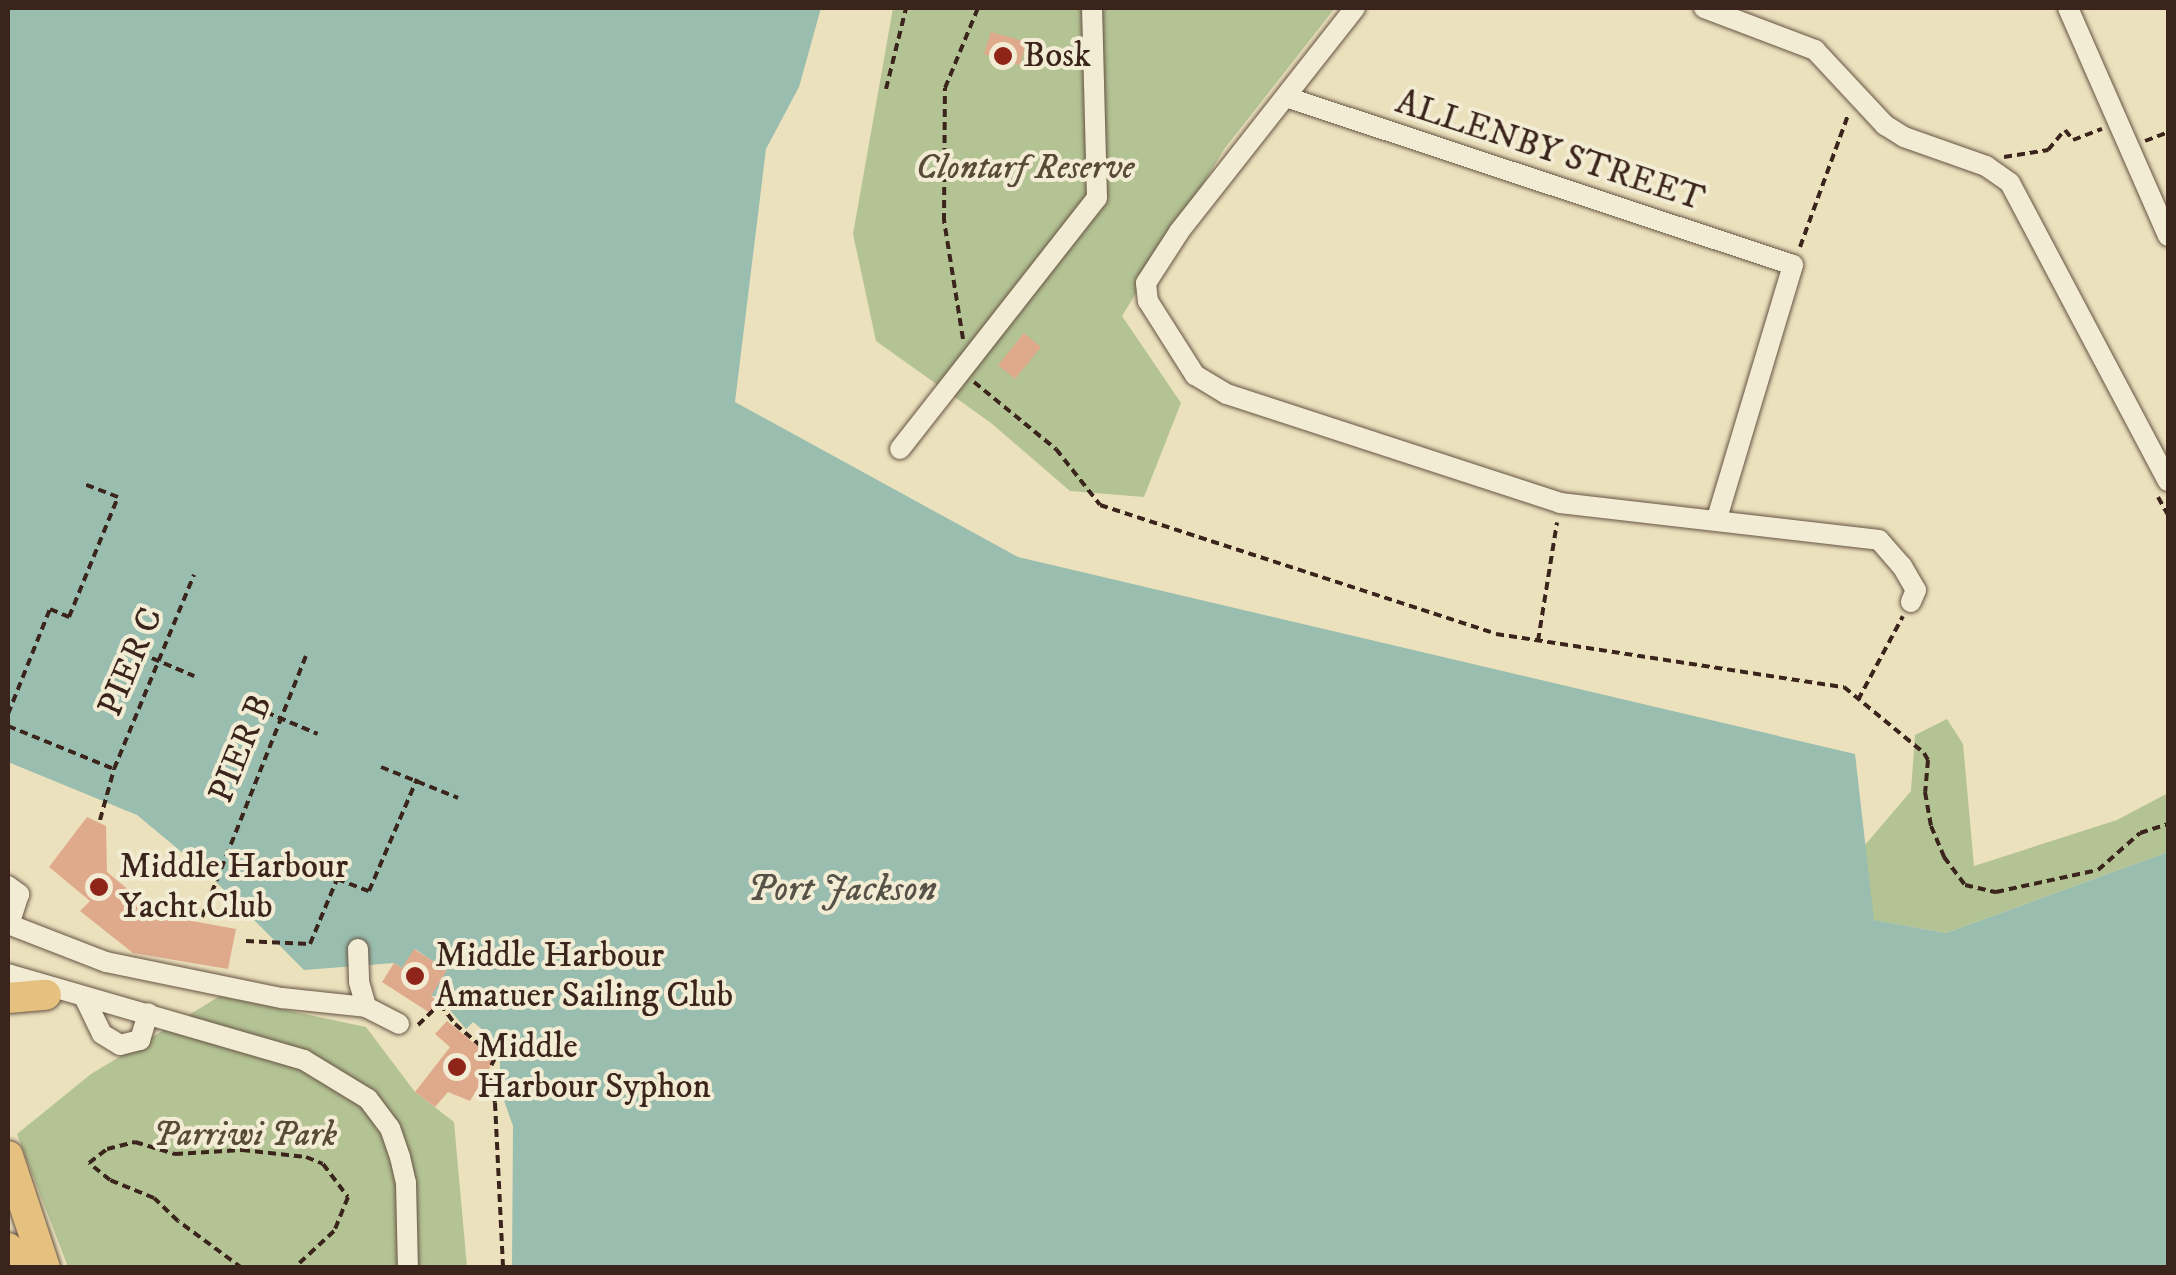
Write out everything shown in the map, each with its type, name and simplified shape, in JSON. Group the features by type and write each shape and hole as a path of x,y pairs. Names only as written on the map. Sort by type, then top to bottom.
{"highway":[{"path":"8,994 68,996"},
{"path":"8,1156 44,1268"},
{"path":"8,1248 15,1268"}],"street":[{"path":"900,450 1097,198 1092,8"},
{"path":"1355,8 1179,232 1146,283 1148,300 1196,376 1227,394 1560,503 1879,540 1902,566 1916,590 1911,602"},
{"path":"1704,8 1798,41 1830,62 1856,94 1904,137 1986,166 2010,183 2161,485"},
{"path":"2068,8 2168,236"},
{"name":"ALLENBY STREET","path":"1286,98 1793,266"},
{"path":"1717,519 1793,266"},
{"path":"8,886 19,894 8,924 106,962 282,998 366,1007 400,1024"},
{"path":"358,949 359,982 366,1007"},
{"path":"8,974 68,996 148,1013 304,1060 368,1100 390,1128 400,1156 406,1183 408,1268"},
{"path":"68,996 102,1034 120,1045 140,1040 148,1013"}],"path":[{"path":"886,89 906,8"},
{"path":"978,8 946,88 944,220 963,339 960,369 1056,449 1100,505 1496,634 1844,687 1928,760 1926,792 1931,826 1944,857 1965,885 1996,892 2098,870 2140,832 2168,824"},
{"path":"1793,266 1856,94"},
{"path":"1986,166 2010,153 2048,150 2064,130 2073,140 2101,130 2110,100"},
{"path":"2129,146 2168,132"},
{"path":"8,714 50,609 70,617 118,497 84,484"},
{"path":"2161,485 2168,515"},
{"path":"1538,641 1560,503"},
{"name":"PIER C","path":"100,820 114,769 194,575"},
{"path":"1858,700 1911,602"},
{"path":"128,648 194,676"},
{"name":"PIER B","path":"202,917 306,656"},
{"path":"254,707 318,734"},
{"path":"8,726 114,769"},
{"path":"381,767 417,778 458,798"},
{"path":"246,941 310,944 337,879 370,892 417,778"},
{"path":"400,1024 411,1032 440,1004 455,1024 495,1058 486,1076 492,1082 503,1268"},
{"path":"242,1268 178,1222 154,1198 110,1180 89,1163 107,1149 135,1142 176,1154 242,1150 306,1157 323,1164 348,1197 334,1231 294,1268"}],"green space":[{"name":"Clontarf Reserve","path":"893,8 1335,8 1225,148 1122,316 1181,403 1144,497 1070,491 991,423 876,341 853,234"},
{"path":"1947,719 1963,744 1974,866 2117,820 2168,793 2168,852 1946,933 1873,920 1865,845 1911,791 1915,735"},
{"name":"Parriwi Park","path":"220,996 366,1027 415,1092 454,1122 467,1267 68,1267 17,1134 91,1074"}],"water":[{"name":"Port Jackson","path":"8,8 821,8 799,87 766,149 735,402 1018,557 1855,754 1874,920 1946,933 2168,852 2168,1267 512,1267 513,1126 500,1089 500,1049 493,1051 485,1044 489,1035 473,1022 466,1029 438,996 431,996 446,970 415,949 402,968 394,963 304,970 208,874 137,815 8,762"}],"building":[{"path":"991,32 1027,42 1020,65 984,54"},
{"path":"1024,333 1041,347 1015,379 998,365"},
{"name":"Middle Harbour Yacht Club","path":"87,817 106,826 107,872 159,915 236,929 228,969 133,953 80,911 90,901 49,867"},
{"name":"Middle Harbour Amatuer Sailing Club","path":"414,949 447,970 431,996 438,1001 430,1013 382,982 394,963 402,968"},
{"path":"447,1021 494,1060 470,1101 448,1092 435,1107 415,1092 450,1047 435,1034"}],"place":[{"name":"Bosk","path":"1003,56"},
{"name":"Middle Harbour Yacht Club","path":"99,887"},
{"name":"Middle Harbour Amatuer Sailing Club","path":"415,976"},
{"name":"Middle Harbour Syphon","path":"457,1067"}]}
